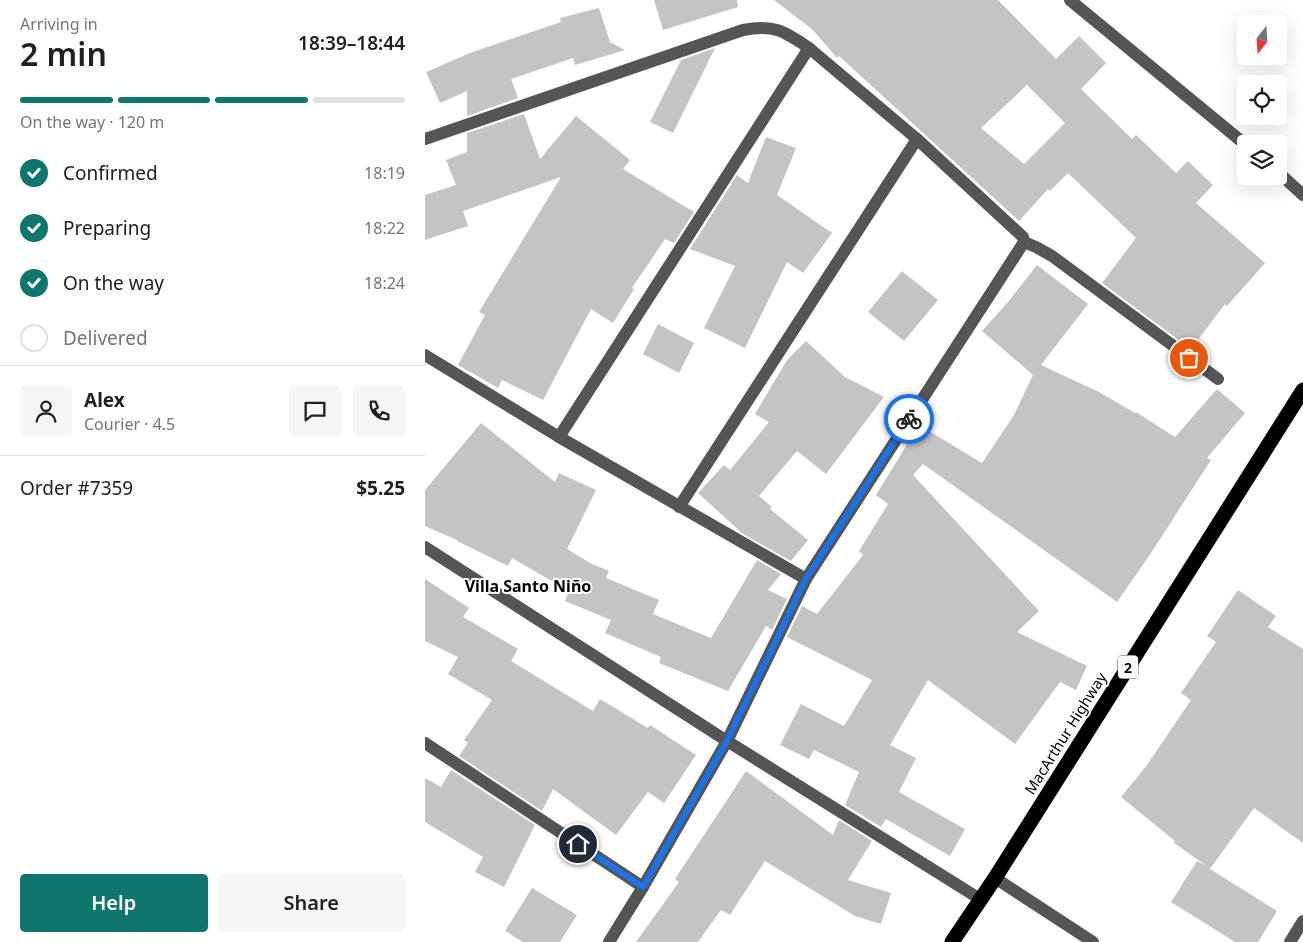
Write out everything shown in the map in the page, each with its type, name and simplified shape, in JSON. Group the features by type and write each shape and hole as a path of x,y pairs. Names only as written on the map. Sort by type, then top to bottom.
{"highway":[{"name":"MacArthur Highway","path":"952,942 995,878 1303,390"}],"street":[{"path":"1070,0 1237,138"},
{"path":"425,139 743,30 770,27 792,36 809,48 917,139 1023,237 1024,242 806,579 727,741 609,942"},
{"path":"559,437 809,48"},
{"path":"679,507 917,139"},
{"path":"1287,180 1303,195"},
{"path":"1024,242 1052,256 1218,380"},
{"path":"425,355 559,437 806,579"},
{"path":"425,547 727,741 981,898"},
{"path":"425,743 643,887"},
{"path":"995,878 1093,942"},
{"path":"1290,942 1303,921"}],"building":[{"path":"654,0 737,0 738,7 663,30"},
{"path":"774,0 998,0 1056,59 1079,36 1106,63 1081,89 1132,139 1136,135 1176,173 1188,161 1213,185 1196,203 1265,263 1227,306 1225,304 1191,349 1102,283 1136,238 1068,173 1050,191 1048,189 1019,221 839,56 837,58 813,30","holes":["1027,85 1065,123 1024,164 981,128"]},
{"path":"599,8 610,42 625,50 575,65 573,58 511,79 518,98 467,116 467,91 440,103 426,72 470,53 561,22 560,18"},
{"path":"715,48 673,133 650,122 681,60"},
{"path":"524,114 540,159 576,116 630,160 623,169 694,212 674,243 665,239 632,288 634,289 613,323 591,309 543,400 502,380 498,388 458,365 485,315 479,312 561,177 463,211 468,226 425,240 425,195 456,185 446,160 467,152 467,133"},
{"path":"766,137 796,148 777,195 832,233 803,273 787,262 745,348 704,328 735,266 690,249 737,175 748,183"},
{"path":"1037,265 1088,304 1041,365 1099,392 1136,412 1175,437 1217,389 1245,413 1207,458 1211,460 1117,602 923,464 913,475 1039,611 1017,632 1087,666 1076,690 1060,682 1015,744 928,680 890,745 916,758 899,792 965,829 950,856 886,819 881,827 845,805 859,772 814,750 809,759 780,745 801,704 844,726 872,680 787,637 802,606 817,614 863,555 859,551 888,504 876,495 919,425 982,463 1014,415 1033,375 982,331"},
{"path":"902,271 938,300 904,341 868,312"},
{"path":"658,324 694,343 679,373 643,354"},
{"path":"806,341 845,377 884,397 826,474 797,451 759,496 772,507 770,509 808,540 791,561 743,534 698,493 724,465 730,470 769,422 755,414 787,360"},
{"path":"481,423 555,482 559,473 596,490 567,549 590,563 609,571 606,578 659,600 653,614 711,638 757,560 781,574 768,590 787,599 772,630 766,626 728,691 659,663 661,657 605,633 611,620 565,601 569,591 512,558 508,566 425,526 425,490"},
{"path":"425,579 469,608 463,617 518,649 511,661 593,711 600,699 648,728 650,725 696,755 664,803 648,792 616,835 553,789 542,811 459,756 468,743 464,740 492,700 448,674 458,657 425,641"},
{"path":"1238,590 1276,616 1268,627 1303,649 1303,843 1254,808 1210,869 1277,911 1258,942 1235,942 1171,902 1197,861 1208,867 1174,843 1175,841 1121,797 1147,765 1191,700 1181,693 1216,642 1207,636"},
{"path":"451,770 535,825 504,887 475,872 483,857 425,822 425,778 441,787"},
{"path":"746,771 833,835 839,820 872,841 848,880 891,893 881,924 855,916 765,861 730,915 721,910 698,942 636,942 679,882 675,879"},
{"path":"532,888 577,915 560,942 523,942 505,931"}],"way so far":[{"path":"909,419 1024,242 1052,256 1189,358"}],"district":[{"name":"Villa Santo Niño","path":"528,586"}],"route":[{"path":"578,844 643,887 727,741 806,579 909,419"}]}
